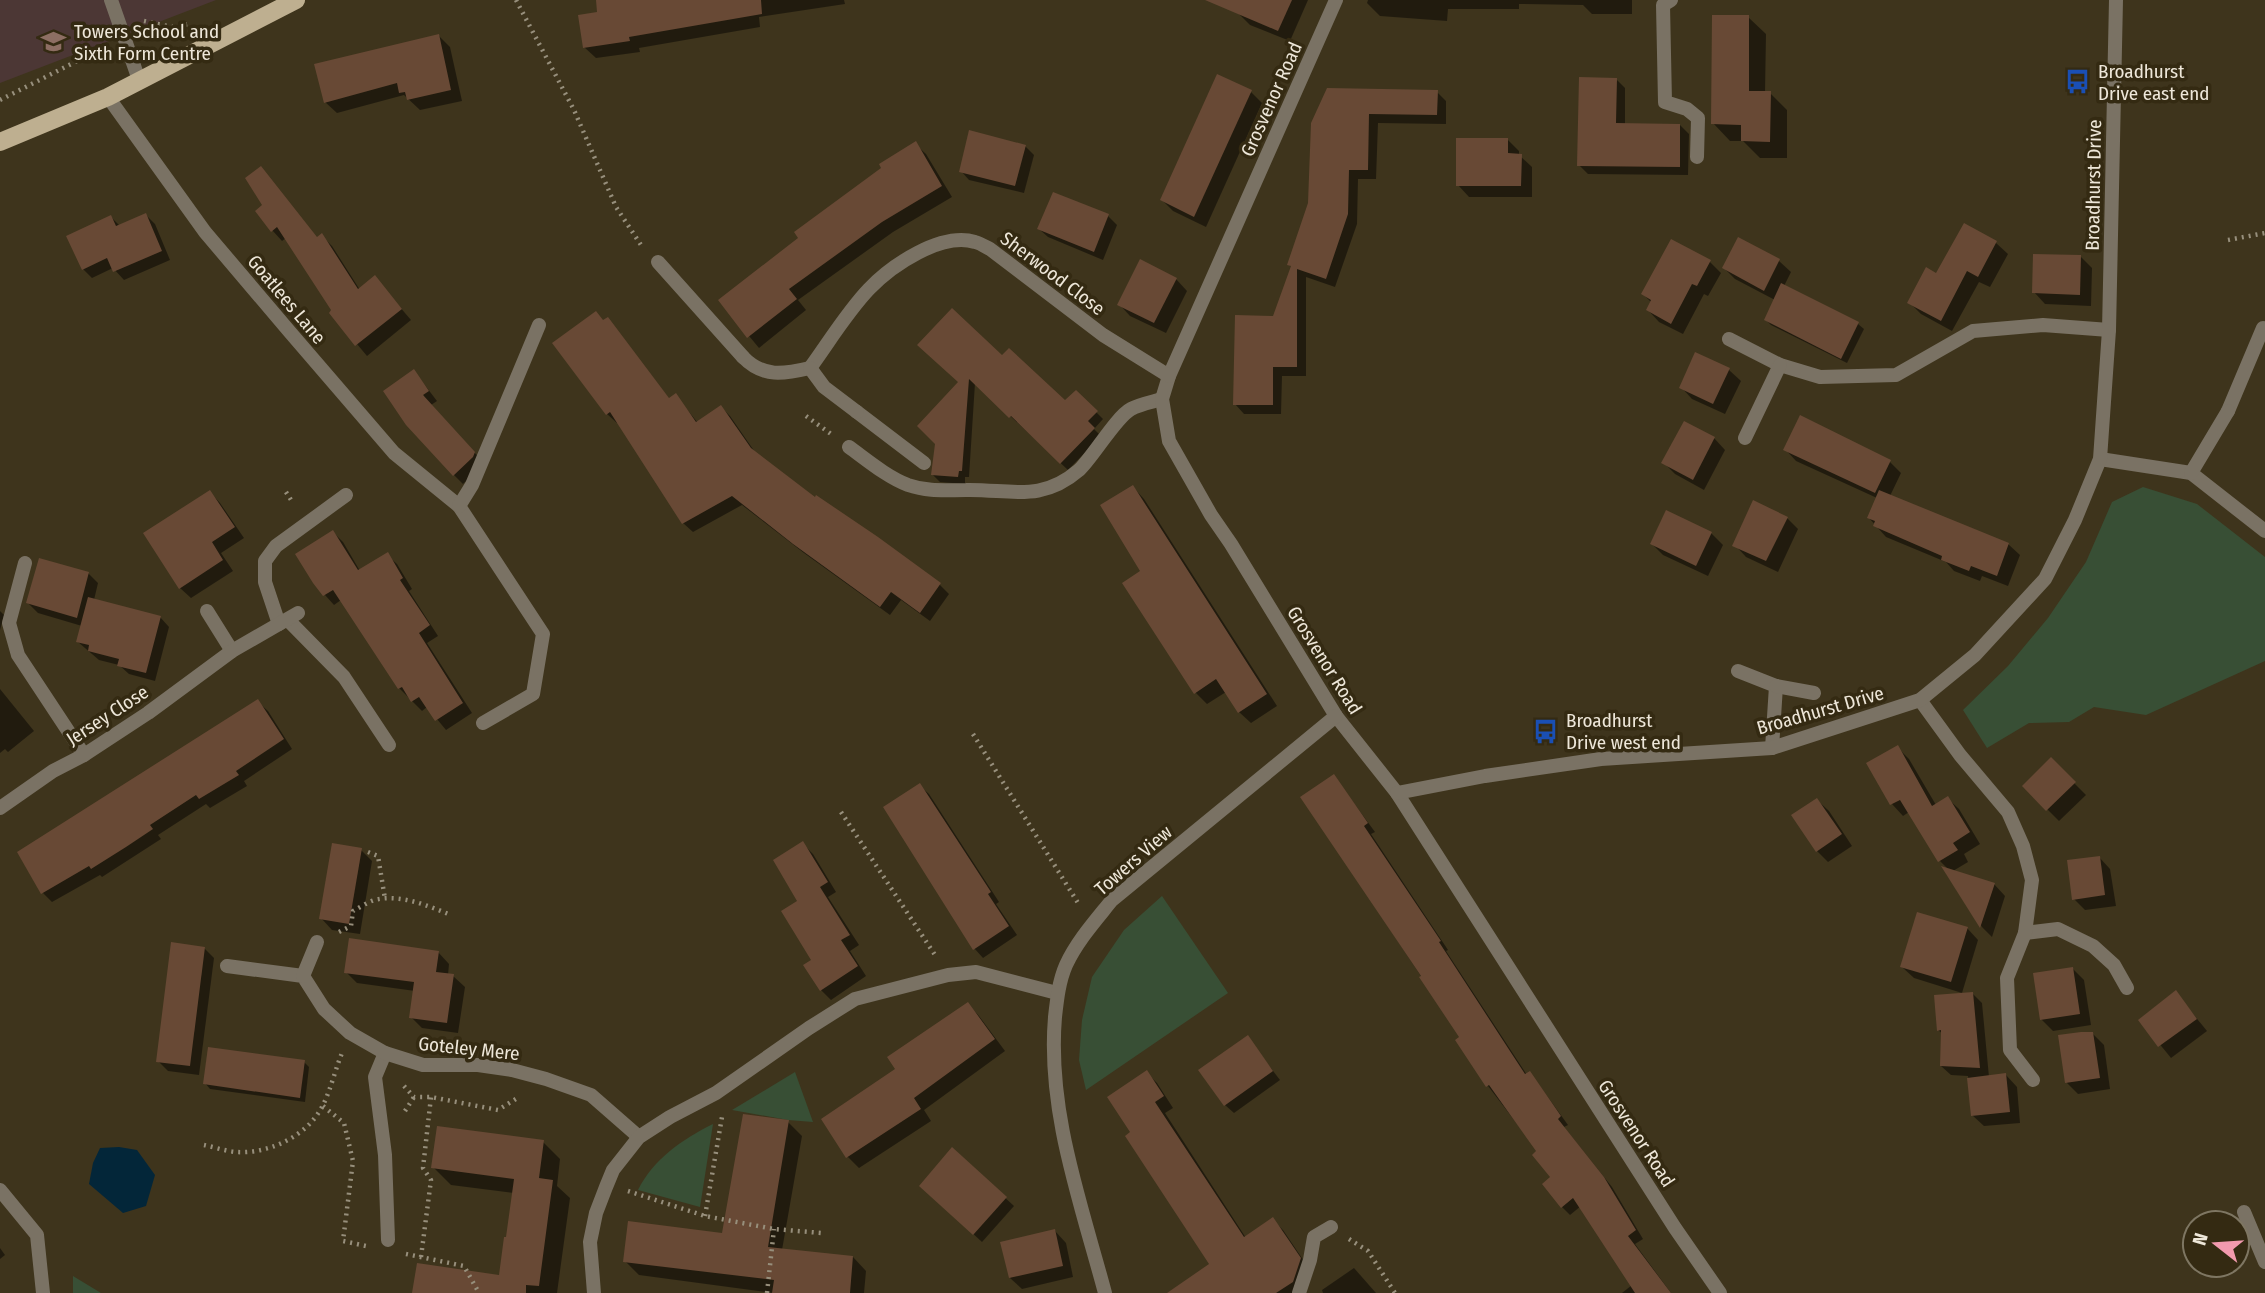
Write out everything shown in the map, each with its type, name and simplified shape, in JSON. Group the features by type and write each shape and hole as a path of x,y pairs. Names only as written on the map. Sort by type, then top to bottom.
{"main road":[{"path":"0,142 108,97 296,0"}],"street":[{"path":"111,0 139,80"},
{"name":"Grosvenor Road","path":"1336,0 1169,376 1162,399 1169,440 1211,515 1336,716 1397,793 1675,1228 1720,1293"},
{"path":"1671,0 1663,5 1665,102 1687,109 1698,118 1698,157"},
{"name":"Broadhurst Drive","path":"1397,793 1485,776 1601,759 1772,748 1920,700 1975,655 2045,579 2075,520 2100,459 2109,330 2116,0"},
{"name":"Goatlees Lane","path":"108,97 205,232 341,392 394,453 459,506 543,634 533,694 483,723"},
{"name":"Sherwood Close","path":"810,368 869,289 900,263 941,242 958,240 975,242 990,249 1103,335 1169,376"},
{"path":"657,262 751,365 778,375 810,368 824,387 924,463"},
{"path":"459,506 472,485 538,325"},
{"path":"1729,339 1780,365 1820,377 1896,375 1973,331 2043,325 2109,330"},
{"path":"2192,473 2228,411 2263,328"},
{"path":"1745,438 1780,365"},
{"path":"849,447 905,484 925,490 1011,494 1034,492 1065,481 1081,468 1129,410 1162,399"},
{"path":"2100,459 2192,473 2265,531"},
{"path":"346,495 276,546 265,561 265,582 288,619 344,677 389,745"},
{"path":"25,563 9,623 18,655 84,755"},
{"path":"207,611 232,651"},
{"name":"Jersey Close","path":"0,808 53,771 84,755 148,713 232,651 288,619"},
{"path":"1738,671 1776,686 1814,693"},
{"path":"1772,748 1776,686"},
{"path":"1920,700 1960,755 2008,811 2023,846 2032,880 2025,933 2007,978 2010,1050 2033,1080"},
{"name":"Towers View","path":"1105,1293 1070,1162 1054,1076 1053,1040 1057,993 1066,964 1112,900 1336,716"},
{"path":"2025,933 2057,929 2093,946 2114,965 2127,988"},
{"path":"227,966 303,976 317,942"},
{"path":"594,1293 590,1242 596,1213 613,1170 639,1137 716,1093 855,999 948,975 976,972 1057,993"},
{"name":"Goteley Mere","path":"303,976 324,1009 350,1033 385,1053 423,1065 478,1065 546,1079 591,1096 639,1137"},
{"path":"384,1245 386,1156 375,1077 385,1053"},
{"path":"0,1190 37,1235 43,1293"},
{"path":"1299,1293 1314,1237 1331,1227"},
{"path":"2251,1228 2264,1258"}],"path":[{"path":"516,0 574,110 616,207 637,240 657,262"},
{"path":"0,100 93,53 121,28 147,20 172,27 197,22"},
{"path":"2228,240 2265,233"},
{"path":"973,734 1092,925"},
{"path":"841,813 948,975"},
{"path":"368,852 378,856 385,899"},
{"path":"317,942 351,926 353,911 376,898 398,898 451,915"},
{"path":"204,1145 235,1152 250,1152 280,1144 304,1130 323,1106 350,1033"},
{"path":"375,1077 407,1087 414,1097 431,1097 498,1110 546,1079"},
{"path":"705,1216 723,1119 716,1093"},
{"path":"421,1257 432,1180 423,1168 431,1097"},
{"path":"323,1106 344,1123 353,1161 343,1241 384,1245 421,1257 464,1266 479,1293"},
{"path":"606,1187 631,1192 705,1216 774,1229 822,1233"},
{"path":"1331,1227 1368,1251 1395,1293"},
{"path":"767,1293 774,1229"}],"shaded area":[{"name":"Towers School and Sixth Form Centre","path":"0,0 216,0 0,83"}],"green space":[{"path":"2143,487 2197,504 2265,557 2265,661 2146,715 2094,707 2069,722 2029,723 1987,748 1963,710 2008,666 2048,618 2086,562 2112,502"},
{"path":"1162,896 1228,993 1086,1090 1079,1060 1082,1020 1092,977 1124,930"},
{"path":"795,1072 813,1122 732,1110"},
{"path":"713,1124 700,1207 638,1190 660,1159 691,1136"},
{"path":"73,1276 101,1293 73,1293"}],"water":[{"path":"100,1148 137,1150 155,1175 146,1206 123,1213 89,1184 93,1163"}],"building":[{"path":"596,0 761,0 762,14 629,37 630,41 583,48 578,15 597,12"},
{"path":"1205,0 1292,0 1278,31"},
{"path":"1712,15 1749,15 1749,91 1771,91 1770,142 1741,141 1741,125 1711,124"},
{"path":"439,34 451,90 407,100 405,92 399,93 397,83 324,103 314,64"},
{"path":"1217,74 1252,90 1194,217 1160,200"},
{"path":"1579,77 1617,78 1616,123 1680,124 1680,167 1577,166"},
{"path":"1327,88 1438,90 1437,115 1369,114 1368,170 1349,170 1348,214 1326,279 1297,269 1297,367 1273,367 1273,405 1233,405 1235,315 1273,316 1291,266 1287,265 1308,203 1311,123"},
{"path":"969,130 1026,145 1015,186 959,172"},
{"path":"1456,138 1508,138 1508,153 1522,154 1521,186 1456,186"},
{"path":"916,141 942,186 882,222 789,289 797,299 747,338 718,300 798,238 794,232 881,168 879,164"},
{"path":"261,166 317,237 322,233 358,289 375,275 402,309 355,346 329,313 331,310 277,227 271,232 255,211 262,205 245,178"},
{"path":"1053,192 1109,214 1094,252 1037,229"},
{"path":"146,213 162,251 113,272 107,258 82,270 66,236 111,215 116,226"},
{"path":"1964,223 1997,241 1978,277 1967,271 1941,321 1907,303 1926,267 1936,273"},
{"path":"1738,237 1780,259 1764,291 1722,268"},
{"path":"1671,239 1711,260 1697,286 1692,284 1671,324 1646,310 1651,300 1641,294"},
{"path":"2033,254 2081,255 2080,295 2032,293"},
{"path":"1140,259 1177,278 1154,323 1117,305"},
{"path":"1781,283 1859,322 1841,359 1764,320"},
{"path":"952,308 1002,355 1009,348 1065,400 1076,390 1098,411 1088,421 1095,428 1060,464 969,379 962,471 959,471 958,477 931,475 935,444 917,426 958,382 917,345"},
{"path":"596,311 603,320 608,317 669,398 676,393 696,422 721,405 751,448 815,497 816,495 878,537 941,583 920,613 891,592 880,607 732,496 682,524 610,412 606,415 552,343"},
{"path":"1695,352 1730,368 1713,404 1679,388"},
{"path":"414,369 429,391 423,395 475,452 453,476 406,425 383,391"},
{"path":"1800,415 1891,460 1875,493 1783,450"},
{"path":"1684,421 1715,437 1693,480 1661,463"},
{"path":"1133,485 1267,694 1238,713 1216,679 1194,694 1122,583 1140,571 1100,505"},
{"path":"210,490 235,527 212,542 223,560 179,589 143,533"},
{"path":"1879,490 2009,543 1997,576 1971,566 1969,571 1941,560 1942,556 1873,526 1875,521 1867,518"},
{"path":"1753,500 1788,517 1766,561 1732,546"},
{"path":"1666,510 1712,532 1696,566 1650,544"},
{"path":"333,530 358,570 388,552 403,578 400,580 430,625 419,633 463,703 435,721 419,697 411,702 402,687 398,689 333,590 323,596 295,554"},
{"path":"39,558 89,572 77,618 26,603"},
{"path":"88,597 161,616 146,673 117,666 119,659 88,651 89,645 76,642"},
{"path":"258,699 284,739 236,771 239,775 199,799 196,795 150,825 153,829 126,847 91,869 89,866 41,894 17,852"},
{"path":"1898,745 1932,806 1948,796 1970,832 1953,843 1958,850 1938,862 1900,800 1890,805 1866,763"},
{"path":"2051,757 2076,782 2046,811 2022,786"},
{"path":"1334,774 1368,823 1364,826 1525,1074 1530,1071 1561,1116 1558,1119 1604,1177 1636,1230 1628,1236 1671,1293 1635,1293 1573,1198 1561,1208 1542,1184 1550,1177 1532,1155 1536,1151 1489,1085 1486,1087 1455,1040 1459,1037 1419,977 1421,976 1300,797"},
{"path":"920,783 991,892 988,894 1009,926 973,950 883,807"},
{"path":"1817,798 1842,834 1816,852 1791,815"},
{"path":"803,841 828,882 820,887 850,935 841,940 858,966 820,991 803,965 811,960 781,911 797,901 773,860"},
{"path":"332,843 362,848 349,924 319,919"},
{"path":"2100,856 2105,895 2072,900 2067,860"},
{"path":"1941,866 1995,883 1980,928"},
{"path":"1917,912 1968,927 1951,982 1900,967"},
{"path":"349,938 439,951 436,972 454,974 447,1023 409,1018 414,982 344,973"},
{"path":"171,942 205,947 190,1066 156,1062"},
{"path":"2073,967 2080,1014 2040,1020 2033,973"},
{"path":"2176,990 2197,1019 2158,1047 2138,1020"},
{"path":"1973,992 1980,1068 1940,1066 1941,1030 1937,1031 1934,995"},
{"path":"968,1002 995,1039 914,1098 921,1109 846,1158 821,1119 895,1069 887,1057"},
{"path":"2093,1032 2100,1078 2065,1083 2058,1035"},
{"path":"1248,1035 1273,1071 1224,1106 1198,1070"},
{"path":"208,1047 305,1060 300,1098 203,1084"},
{"path":"1147,1070 1164,1096 1155,1102 1244,1237 1273,1217 1301,1258 1293,1282 1276,1293 1167,1293 1209,1264 1125,1136 1130,1132 1107,1097"},
{"path":"2006,1073 2010,1112 1971,1116 1967,1078"},
{"path":"743,1114 789,1120 768,1247 853,1256 850,1293 772,1293 774,1280 623,1262 628,1221 722,1233"},
{"path":"437,1126 544,1140 539,1178 553,1180 539,1286 526,1285 526,1293 412,1293 417,1263 499,1275 506,1237 514,1179 431,1168"},
{"path":"952,1147 1007,1197 973,1235 919,1186"},
{"path":"1055,1229 1063,1266 1009,1278 1000,1242"}],"place":[{"name":"Towers School and Sixth Form Centre","path":"54,42"},
{"name":"Broadhurst Drive east end","path":"2078,82"},
{"name":"Broadhurst Drive west end","path":"1546,731"}]}
